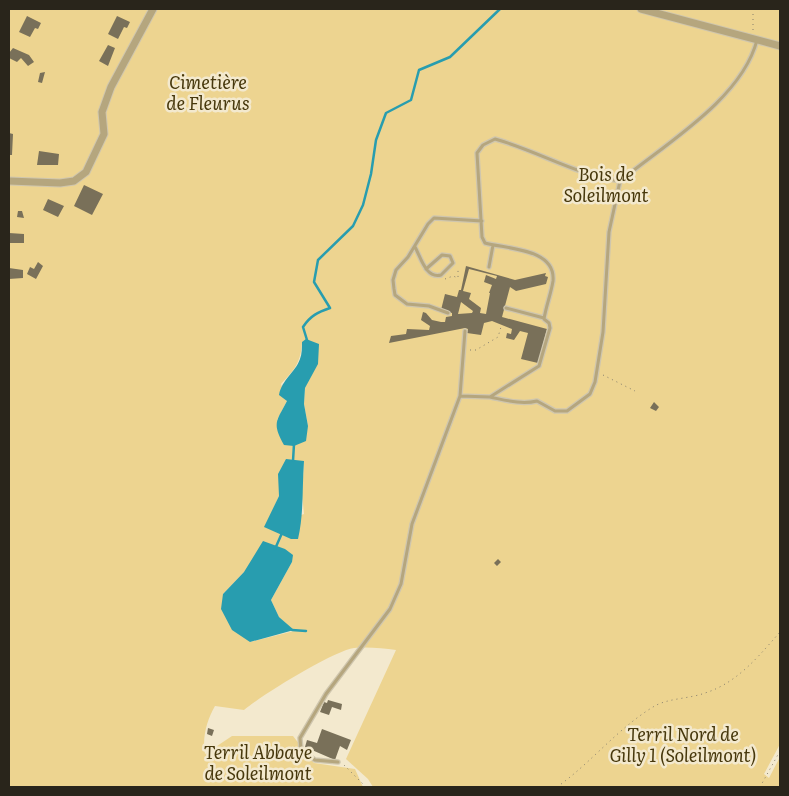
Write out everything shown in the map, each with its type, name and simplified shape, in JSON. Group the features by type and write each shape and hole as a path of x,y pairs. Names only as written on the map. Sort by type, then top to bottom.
{"street":[{"path":"9,181 60,183 74,181 86,172 104,134 102,112 111,87 153,9"},
{"path":"641,9 780,46"}],"lane":[{"path":"460,396 490,397 529,403 537,400 555,411 566,411 590,394 603,332 609,232 620,181 699,119 733,86 750,62 757,40"},
{"path":"544,318 553,280 552,273 546,262 522,250 485,243 482,237 477,153 483,145 495,140 536,152 596,178 620,181"},
{"path":"448,314 429,306 407,304 396,295 393,280 396,270 434,218 482,221"},
{"path":"489,267 493,245"},
{"path":"415,246 426,270 438,276 453,263 450,256 442,255 426,270"},
{"path":"490,397 539,366 550,328 549,323 544,318 506,308"},
{"path":"338,762 315,760 301,750 300,738 326,694 390,609 401,584 412,524 460,396 465,331"}],"path":[{"path":"753,9 751,22 757,40"},
{"path":"438,276 445,279 453,276 458,278 458,266 453,263"},
{"path":"464,350 476,350 498,337 501,327"},
{"path":"596,371 635,391"},
{"path":"557,787 593,758 637,718 656,705 704,694 726,685 739,676 780,632"},
{"path":"760,787 780,751"},
{"path":"338,762 346,766 366,787"}],"green space":[{"path":"9,9 780,9 780,744 764,774 769,778 780,757 780,787 373,787 368,779 346,759 396,650 354,648 315,665 244,710 215,706 208,723 204,741 205,754 232,736 293,736 314,763 355,769 363,787 9,787","holes":["302,342 310,377 305,388 304,404 308,426 277,420 287,401 281,384 296,365","304,461 302,494 304,514 265,527 279,496","292,562 271,600 279,617 294,631 250,642 223,594 244,572"]}],"water":[{"path":"306,339 319,344 318,364 305,388 304,404 308,426 306,441 294,446 284,445 278,432 277,423 287,401 279,395 283,385 298,364 302,342"},
{"path":"286,459 304,461 302,510 298,539 291,539 264,527 279,496 278,474"},
{"path":"263,541 285,549 293,555 292,562 271,600 279,617 294,630 250,642 232,630 221,609 223,594 244,572"}],"building":[{"path":"27,16 41,23 38,29 35,28 30,37 19,32"},
{"path":"117,16 130,22 127,28 124,27 118,39 108,34"},
{"path":"108,45 115,48 108,66 99,61"},
{"path":"13,48 29,55 34,62 28,66 21,58 17,62 9,58 9,53"},
{"path":"45,72 42,83 38,82 40,73"},
{"path":"9,133 13,134 12,155 9,155"},
{"path":"39,151 59,154 58,165 37,165"},
{"path":"84,185 103,194 92,215 74,206"},
{"path":"48,199 64,206 58,217 43,210"},
{"path":"18,211 22,211 24,218 17,217"},
{"path":"9,233 24,234 24,243 9,243"},
{"path":"38,262 43,266 36,279 27,274 30,267 34,269"},
{"path":"466,266 515,280 546,273 545,276 548,277 546,284 516,291 510,287 502,317 547,329 538,363 521,359 528,333 520,331 514,340 506,338 507,333 511,334 512,329 492,321 484,323 481,335 467,333 468,329 465,328 389,343 391,336 406,334 407,329 429,330 430,326 421,320 423,312 432,320 445,322 446,317 452,316 452,313 441,310 445,294 457,297 459,290 461,290","holes":["469,269 497,276 496,279 486,275 484,282 492,285 486,314 480,313 481,308 469,299 471,293 463,291","461,302 473,311 472,313 458,314"]},
{"path":"9,268 23,270 23,278 9,279"},
{"path":"654,402 659,407 656,411 650,408"},
{"path":"498,559 501,562 497,566 494,563"},
{"path":"328,700 342,704 341,710 332,707 329,715 320,712 324,702 327,703"},
{"path":"208,728 214,730 212,736 207,734"},
{"path":"322,729 351,740 347,750 340,746 335,760 305,747 307,740 317,743"}],"waterway":[{"path":"307,340 303,327 308,320 330,308 314,282 318,260 353,226 363,205 371,174 376,140 386,113 411,100 419,70 450,57 500,9"},
{"path":"293,461 294,444"},
{"path":"275,549 282,533"},
{"path":"292,630 306,631"}],"park label":[{"name":"Cimetière de Fleurus","path":"208,91"},
{"name":"Bois de Soleilmont","path":"606,183"},
{"name":"Terril Nord de Gilly 1 (Soleilmont)","path":"683,743"},
{"name":"Terril Abbaye de Soleilmont","path":"258,761"}]}
